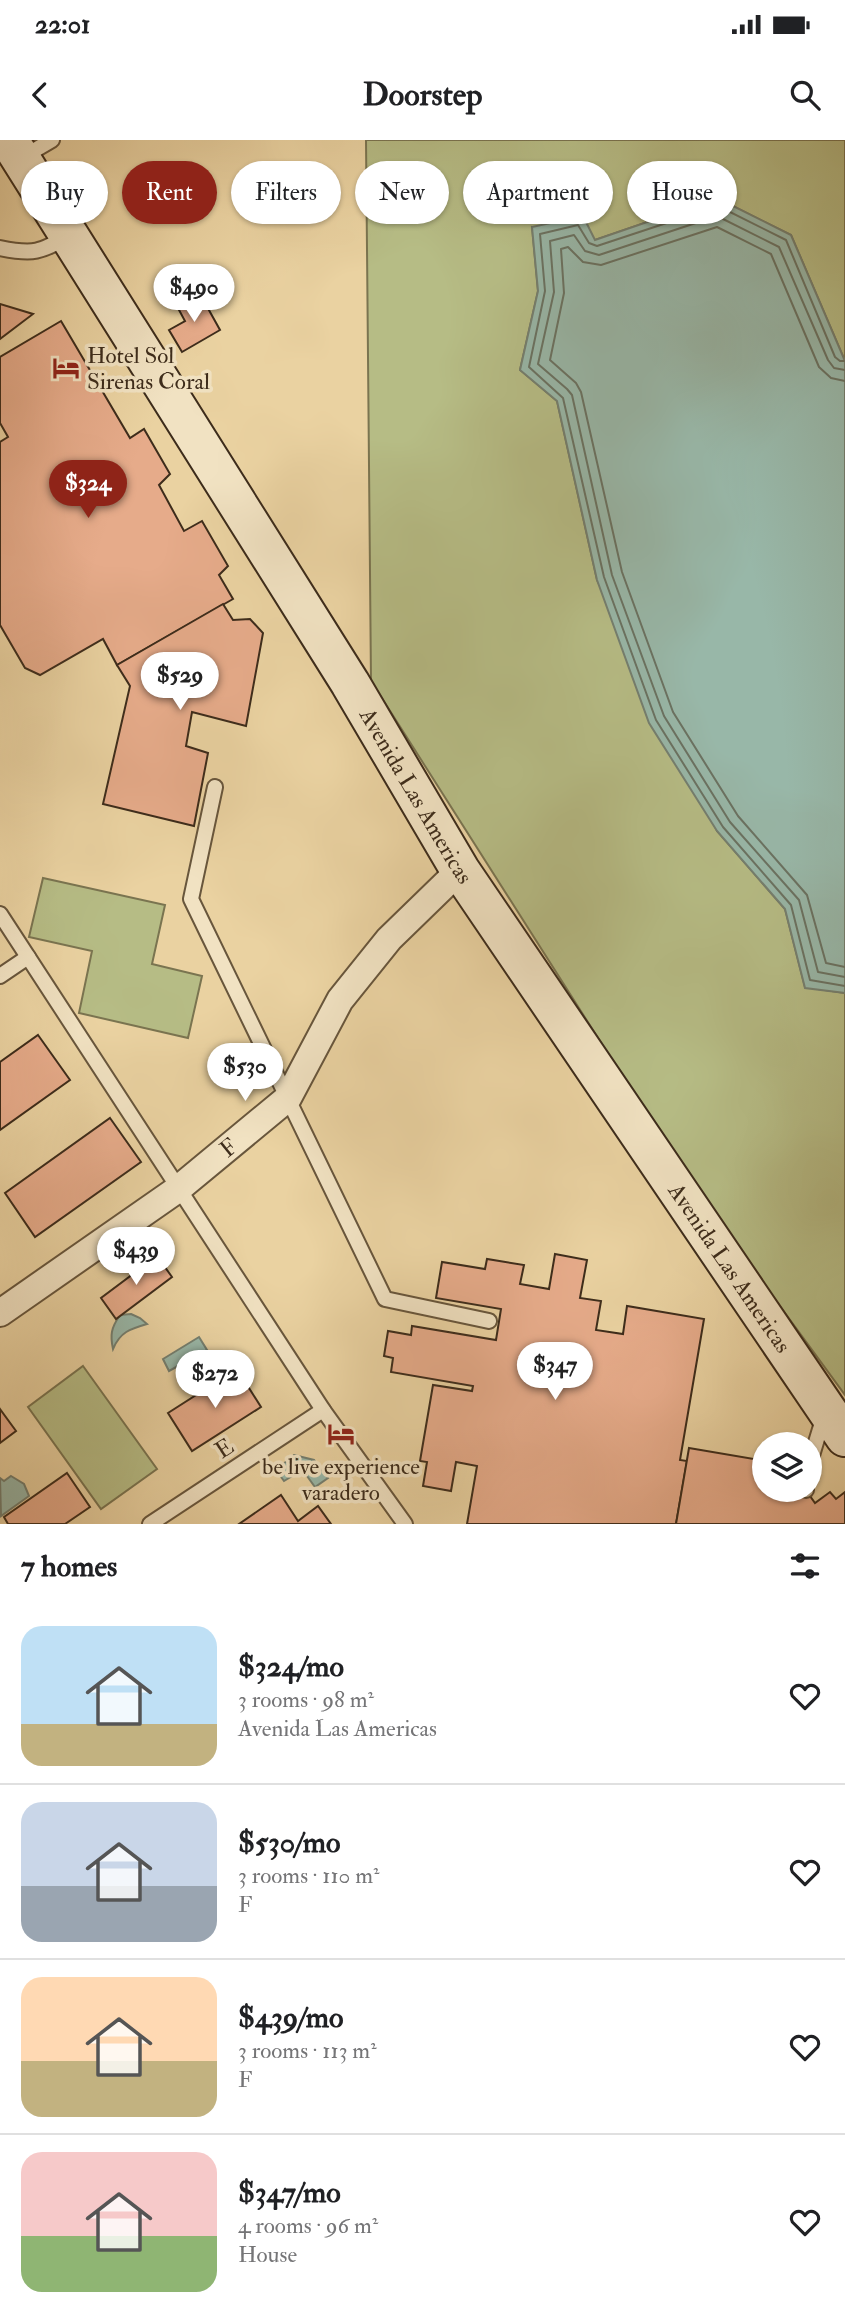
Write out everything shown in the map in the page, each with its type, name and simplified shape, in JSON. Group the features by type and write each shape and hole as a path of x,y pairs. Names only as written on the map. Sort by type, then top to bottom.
{"street":[{"name":"Avenida Las Americas","path":"28,146 71,236 350,683 460,870 836,1424"},
{"name":"F","path":"0,1313 178,1189 288,1098 340,1000 389,939 460,870"}],"lane":[{"path":"0,248 20,252 42,250 71,236"},
{"path":"215,787 191,899 385,1299 489,1321"},
{"path":"0,914 323,1410 405,1524"},
{"path":"0,976 28,957"},
{"name":"E","path":"150,1524 323,1410"},
{"path":"822,1444 836,1424"}],"green space":[{"path":"366,140 845,140 845,361 791,235 737,208 737,161 627,161 627,224 641,224 595,240 532,227 538,291 520,370 557,401 597,580 717,831 785,909 805,987 845,993 845,1395 694,1189 371,681 367,224 449,224 449,161 366,161"},
{"path":"43,878 165,905 152,964 202,976 188,1038 79,1013 92,951 29,937"},
{"path":"83,1366 157,1469 101,1509 28,1407"}],"water":[{"path":"737,208 791,235 845,361 845,993 805,988 785,909 717,831 649,723 597,580 557,401 520,370 538,291 532,227 546,224 587,224 595,240 641,224 737,224"},
{"path":"131,1314 147,1324 126,1332 113,1349 115,1324 120,1315"},
{"path":"199,1337 207,1350 169,1371 163,1359"},
{"path":"294,1455 314,1460 328,1478 315,1487 307,1476 299,1472 284,1481 276,1470"},
{"path":"11,1476 24,1484 29,1496 1,1516 0,1478 4,1481"}],"building":[{"path":"200,294 220,330 182,352 169,330 185,321 178,308"},
{"path":"0,304 33,314 0,339"},
{"path":"61,321 130,438 144,429 170,474 159,485 184,531 202,521 228,566 219,575 233,599 117,665 103,639 40,675 25,668 0,625 0,442 8,437 0,423 0,357"},
{"path":"223,604 233,620 250,619 263,633 246,726 192,712 186,746 208,753 194,826 103,804 130,686 117,665"},
{"path":"38,1035 70,1080 0,1130 0,1062"},
{"path":"110,1118 141,1162 35,1237 5,1193"},
{"path":"555,1254 587,1260 580,1298 601,1301 596,1330 623,1334 627,1306 704,1319 680,1460 687,1461 676,1524 467,1524 477,1466 456,1462 451,1491 423,1486 427,1462 420,1461 433,1385 472,1391 473,1386 391,1372 393,1358 384,1356 388,1331 411,1335 412,1326 496,1340 501,1309 436,1298 442,1262 485,1269 487,1259 524,1265 520,1284 549,1289"},
{"path":"157,1256 172,1277 116,1319 101,1298"},
{"path":"237,1369 261,1407 192,1451 168,1413"},
{"path":"0,1409 16,1431 0,1443"},
{"path":"689,1448 752,1459 752,1502 815,1503 822,1502 822,1498 830,1492 836,1499 845,1492 845,1524 676,1524"},
{"path":"67,1473 90,1507 65,1524 8,1524 4,1517"},
{"path":"281,1495 298,1521 318,1506 331,1524 239,1524"}],"place":[{"name":"Hotel Sol Sirenas Coral","path":"66,368"},
{"name":"be live experience varadero","path":"341,1434"}]}
